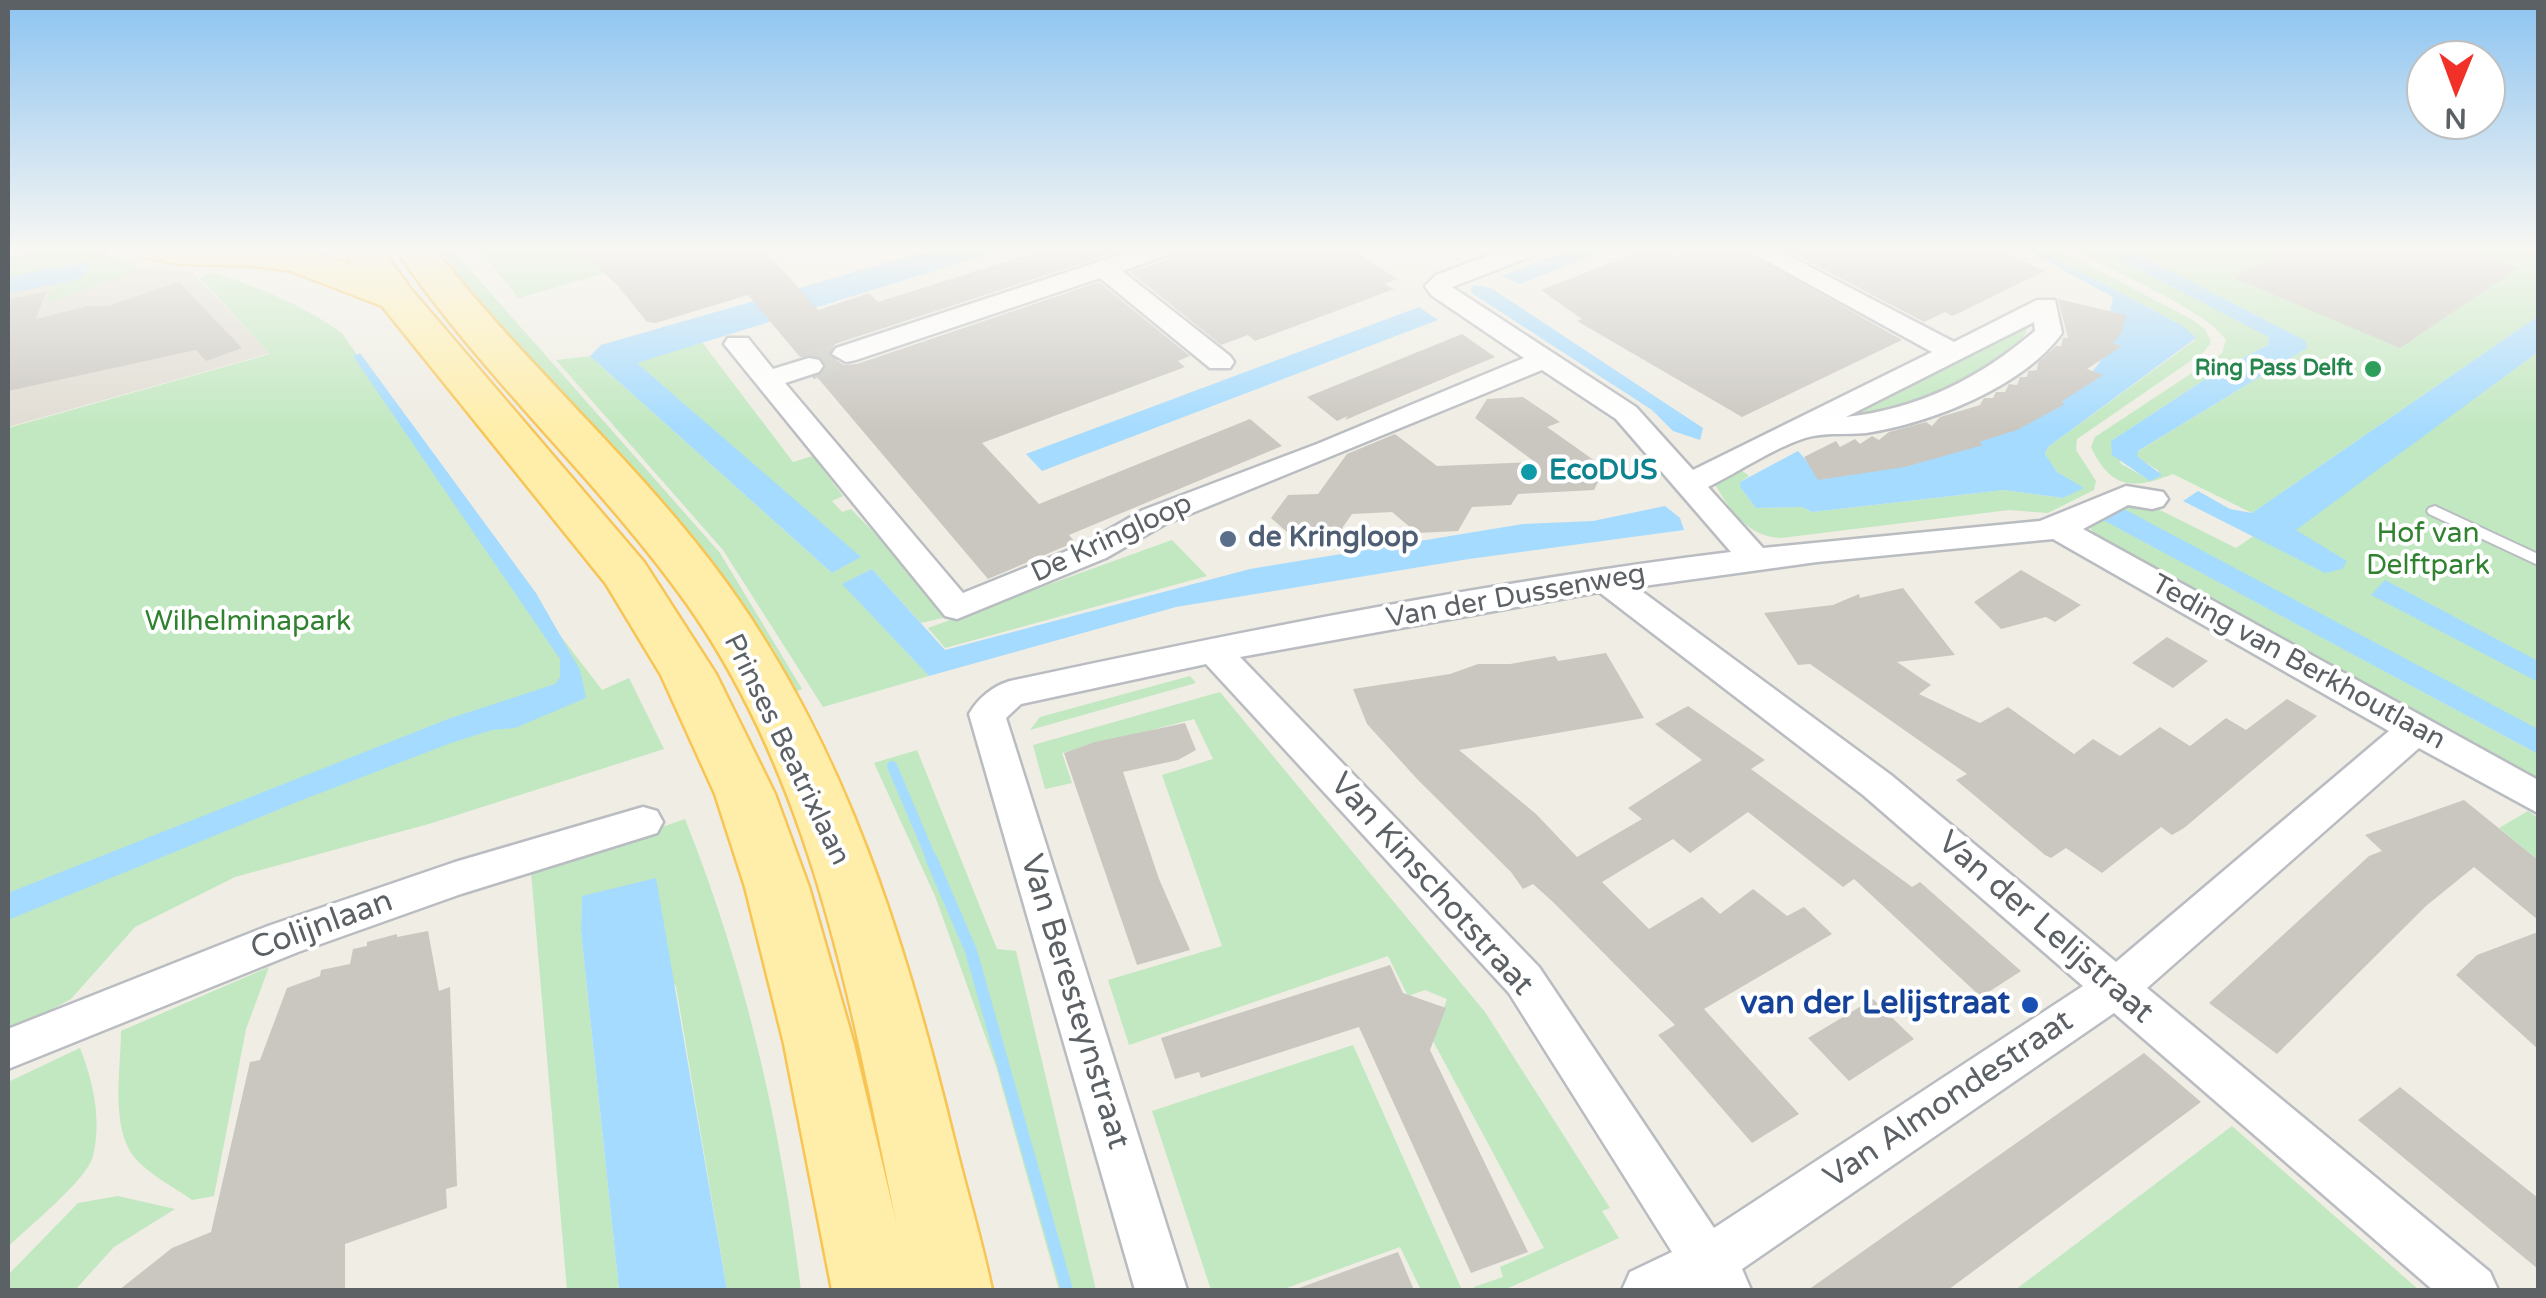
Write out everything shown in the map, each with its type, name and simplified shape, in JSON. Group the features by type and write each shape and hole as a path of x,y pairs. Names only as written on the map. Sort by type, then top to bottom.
{"main road":[{"name":"Prinses Beatrixlaan","path":"432,309 626,574 688,674 745,794 777,887 819,1044 872,1290"},
{"name":"Prinses Beatrixlaan","path":"449,309 486,339 674,552 743,651 805,776 848,878 888,1020 952,1290"}],"street":[{"path":"846,354 982,309"},
{"path":"1154,309 1220,362"},
{"path":"1470,309 1626,413 1755,560"},
{"path":"1870,309 1953,352"},
{"path":"1690,484 2041,309"},
{"path":"1800,428 1845,429 1907,417 1981,386 2021,360 2049,333 2046,309"},
{"name":"De Kringloop","path":"738,344 957,608 1095,551 1170,510 1328,450 1542,360"},
{"path":"766,380 808,366"},
{"path":"2058,528 2116,497 2140,494 2152,499"},
{"name":"Van der Dussenweg","path":"987,714 1010,694 1212,649 1606,580 2058,528"},
{"name":"Teding van Berkhoutlaan","path":"2058,528 2538,798"},
{"name":"Van der Lelijstraat","path":"1606,580 1876,785 2472,1290"},
{"name":"Van Kinschotstraat","path":"1212,649 1524,980 1717,1276"},
{"name":"Van Beresteynstraat","path":"987,714 1161,1290"},
{"name":"Van Almondestraat","path":"1648,1290 1717,1276 2114,989 2415,730"},
{"name":"Colijnlaan","path":"8,1049 282,939 455,879 643,822"}],"lane":[{"path":"2435,511 2538,560"}],"shaded area":[{"path":"8,309 227,309 265,348 320,332 324,338 8,427"}],"green space":[{"name":"Wilhelminapark","path":"228,309 301,309 342,333 457,501 602,690 629,678 664,749 432,823 235,877 135,927 71,999 8,1033 8,428 270,354"},
{"path":"482,309 504,309 720,553 802,689 795,692 773,648 702,560"},
{"path":"2150,309 2171,309 2191,319 2205,329 2211,342 2205,351 2077,439 2076,450 2096,481 2094,490 2048,513 2009,510 1781,538 1750,527 1714,483 1740,469 1749,476 1740,482 1740,487 1756,508 1802,507 1812,512 2004,490 2063,498 2082,488 2057,472 2045,455 2048,447 2195,340 2183,326"},
{"name":"Ring Pass Delft","path":"2186,309 2215,309 2269,336 2268,345 2219,370 2111,441 2121,464 2150,480 2159,471 2136,456 2137,452 2306,348 2306,341 2243,309 2538,309 2538,316 2252,513 2173,474 2135,484 2124,482 2107,471 2091,447 2095,437 2222,353 2226,340"},
{"path":"2028,325 2020,342 1978,374 1891,409 1846,417"},
{"name":"Hof van Delftpark","path":"2538,340 2538,735 2104,520 2538,754 2538,779 2096,537 2086,521 2114,502 2148,504 2236,548"},
{"path":"702,342 793,462 813,456 843,496 832,501 842,512 851,509 896,555 947,617 921,623 872,569 843,584 929,676 823,707 723,550 556,360 590,356 832,573 860,557 636,363"},
{"path":"1172,540 1207,576 945,648 928,628"},
{"path":"1190,676 1196,683 1030,730 1040,717"},
{"path":"1220,692 1485,1012 1610,1208 1602,1211 1619,1238 1504,1290 1475,1290 1474,1287 1503,1277 1500,1267 1544,1248 1433,1041 1447,999 1425,990 1408,996 1388,956 1129,1045 1108,980 1222,946 1162,775 1213,759 1194,719 1062,753 1072,783 1045,789 1033,745"},
{"path":"917,750 997,949 1016,951 1096,1290 1059,1290 996,1066 935,896 874,763"},
{"path":"2528,811 2538,818 2538,860 2499,828"},
{"path":"685,819 726,934 758,1051 783,1169 801,1290 727,1290 676,986 582,896 581,931 619,1290 567,1290 531,872"},
{"path":"269,967 246,1029 214,1196 192,1200 146,1169 127,1144 118,1096 121,1031"},
{"path":"1353,1045 1462,1290 1421,1290 1400,1247 1281,1290 1211,1290 1152,1111"},
{"path":"80,1048 95,1101 97,1129 93,1156 80,1178 8,1247 8,1082"},
{"path":"2232,1126 2419,1290 2015,1290"},
{"path":"118,1196 175,1209 114,1247 75,1290 8,1290 8,1275 78,1203"}],"water":[{"path":"728,309 813,309 637,363 861,557 832,573 590,356 601,345"},
{"path":"1415,309 1438,320 1042,471 1026,454"},
{"path":"1495,309 1522,309 1703,428 1700,440 1673,431 1652,410"},
{"path":"2150,309 2183,326 2196,338 2048,447 2045,454 2057,472 2084,488 2063,498 2004,490 1812,512 1802,507 1756,508 1740,487 1740,482 1798,451 1820,477 1953,449 2038,415 2074,390 2103,357 2124,315 2110,311"},
{"path":"2214,309 2243,309 2306,341 2307,348 2138,451 2137,456 2162,475 2150,481 2112,455 2111,441 2219,370 2268,345 2269,337"},
{"path":"2538,316 2538,352 2296,530 2347,561 2342,569 2325,573 2183,501 2198,491 2230,509 2252,513"},
{"path":"360,353 536,593 580,670 586,698 515,728 492,730 451,743 297,802 8,920 8,893 448,719 555,684 560,677 560,659 353,356"},
{"path":"1665,506 1680,518 1684,530 1469,559 1176,607 929,676 842,584 872,569 945,650 1250,569 1523,524 1593,521"},
{"path":"2122,508 2538,729 2538,754 2103,520"},
{"path":"2385,580 2538,661 2538,682 2371,595"},
{"path":"656,878 727,1290 619,1290 581,931 582,896"}],"building":[{"path":"8,309 40,309 36,319 78,309 204,309 242,348 206,361 196,350 8,391"},
{"path":"636,309 703,309 656,323 647,322"},
{"path":"759,309 943,309 835,344 828,355 844,365 857,364 1021,309 1132,309 1190,356 1178,361 1185,367 982,443 1039,504 1250,419 1282,446 1069,535 1075,542 988,579 817,377 826,368 822,358 800,357"},
{"path":"1176,309 1343,309 1255,341 1248,335 1221,345"},
{"path":"1567,309 1847,309 1902,340 1742,417 1577,321 1582,319"},
{"path":"1898,309 1967,309 1952,316 1945,312 1924,322"},
{"path":"2060,309 2099,309 2126,315 2121,334 2112,343 2122,346 2087,369 2103,375 2061,402 2065,404 2017,430 1979,442 1983,445 1905,467 1818,480 1804,457 1836,441 1840,447 1855,439 1860,444 1872,436 1879,440 1889,432 1926,422 1932,426 1940,417 1980,405 1984,398 2005,392 2009,384 2017,385 2028,371 2037,370 2038,363 2061,346 2063,338 2068,338"},
{"path":"2307,309 2458,309 2400,348"},
{"path":"1462,334 1495,357 1345,420 1348,416 1337,421 1307,397"},
{"name":"EcoDUS","path":"1523,397 1560,422 1547,427 1605,468 1594,490 1518,494 1511,505 1472,507 1458,531 1417,533 1392,512 1352,514 1336,537 1295,539 1271,518 1288,495 1318,494 1347,454 1395,434 1437,466 1535,462 1475,418 1487,399"},
{"path":"2021,570 2081,605 2055,622 2046,617 2001,629 1974,602"},
{"path":"1903,588 1955,655 1897,662 1931,685 1919,694 1980,723 2008,707 2074,754 2093,739 2120,756 2160,727 2190,746 2226,718 2246,730 2287,699 2317,716 2184,828 2172,835 2161,827 2102,873 2066,848 2051,858 1956,780 1967,774 1810,664 1798,665 1764,613 1833,605 1859,594 1860,598"},
{"path":"2167,637 2208,661 2173,688 2132,663"},
{"path":"1606,653 1644,718 1459,750 1536,814 1577,857 1642,819 1628,808 1702,760 1655,724 1688,706 1765,760 1751,769 1912,887 1920,882 2021,971 1981,997 1854,879 1843,887 1748,812 1690,853 1673,839 1602,882 1649,929 1702,897 1720,914 1753,889 1787,916 1804,907 1832,934 1704,1009 1799,1114 1752,1143 1658,1035 1675,1025 1533,884 1523,889 1511,872 1418,780 1367,724 1353,689 1450,674 1478,664 1510,664 1555,656 1558,661"},
{"path":"1185,723 1196,750 1178,760 1123,772 1159,879 1190,950 1137,965 1064,753 1095,742"},
{"path":"2464,800 2538,860 2538,920 2474,867 2426,906 2277,1054 2209,1003 2369,856 2382,851 2365,835"},
{"path":"428,931 439,991 450,987 457,1186 446,1189 447,1208 345,1244 345,1290 119,1290 172,1248 211,1232 250,1062 260,1060 287,988 320,976 321,970 350,964 353,949 367,946 367,942"},
{"path":"2538,932 2538,1049 2456,975 2477,955"},
{"path":"1390,965 1403,993 1446,1008 1430,1050 1528,1252 1471,1273 1359,1027 1201,1078 1199,1072 1175,1079 1161,1038"},
{"path":"1873,999 1914,1039 1849,1081 1808,1038"},
{"path":"2144,1053 2201,1102 1948,1290 1808,1290"},
{"path":"2400,1087 2538,1198 2538,1269 2358,1120"},
{"path":"1398,1252 1414,1290 1299,1290 1299,1288"}],"waterway":[{"path":"892,766 932,860"},
{"path":"931,858 971,951 1067,1290"}],"tunnel":[{"path":"809,366 846,354"}],"place":[{"name":"Ring Pass Delft","path":"2373,369"},
{"name":"EcoDUS","path":"1529,472"},
{"name":"de Kringloop","path":"1228,539"},
{"name":"van der Lelijstraat","path":"2030,1005"}]}
